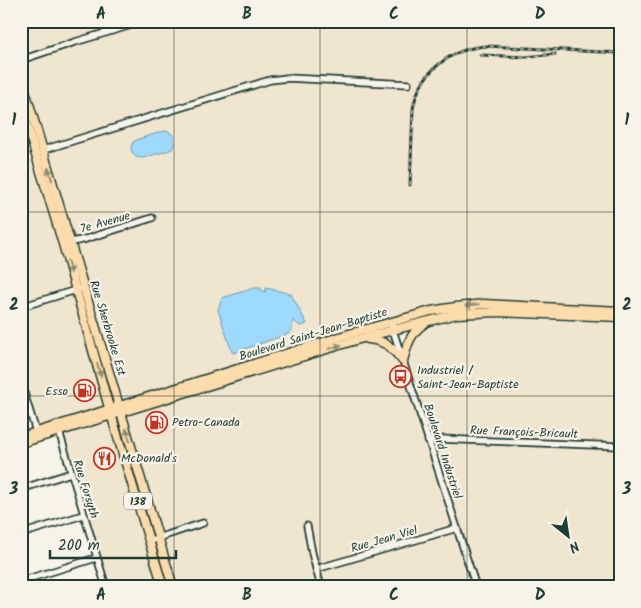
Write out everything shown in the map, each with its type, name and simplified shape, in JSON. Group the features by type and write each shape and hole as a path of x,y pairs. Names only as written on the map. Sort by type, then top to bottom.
{"main road":[{"name":"Rue Sherbrooke Est","path":"21,77 43,150 53,199"},
{"name":"Rue Sherbrooke Est","path":"21,106 34,153 53,199 84,287 172,587"},
{"path":"34,153 43,150"},
{"name":"Rue Sherbrooke Est","path":"67,243 76,290 91,344 163,587"},
{"name":"Boulevard Saint-Jean-Baptiste","path":"298,354 356,340 431,311 456,307 484,304 620,311"},
{"name":"Boulevard Saint-Jean-Baptiste","path":"21,438 58,429 392,326 457,314 497,312 620,317"},
{"path":"403,361 406,345 410,337 418,328 432,320"},
{"path":"356,340 376,340 388,345 403,361"},
{"path":"91,344 100,342"},
{"name":"Boulevard Saint-Jean-Baptiste","path":"21,444 37,435"},
{"path":"136,494 145,491"},
{"path":"160,576 169,574"}],"street":[{"path":"21,60 145,21"},
{"path":"43,150 270,80 287,78 408,84"},
{"name":"7e Avenue","path":"67,243 152,218"},
{"path":"21,307 84,287"},
{"name":"Boulevard Industriel","path":"392,326 476,587"},
{"path":"21,382 37,435"},
{"name":"Rue Forsyth","path":"58,429 106,587"},
{"name":"Rue François-Bricault","path":"428,441 439,439 620,446"},
{"path":"21,489 71,473"},
{"path":"21,534 83,515"},
{"path":"149,541 202,523"},
{"path":"307,526 321,587"},
{"name":"Rue Jean Viel","path":"316,569 457,528"},
{"path":"21,581 96,558"}],"shaded area":[{"path":"21,21 620,21 620,307 462,299 439,304 199,378 125,403 21,61"},
{"path":"21,106 162,587 106,587 59,432 38,438 21,382 21,307 24,306 21,297"},
{"path":"490,318 618,323 620,327 620,587 173,587 123,418 164,404 176,442 165,404 365,343 384,348 393,358 410,354 412,344 417,336 436,325 464,319"}],"water":[{"path":"167,131 174,137 172,149 144,158 134,155 131,146 133,142"},
{"path":"254,288 261,288 265,292 266,288 291,294 307,324 300,326 293,320 292,330 288,334 233,353 218,310 222,298"}],"railway":[{"path":"410,185 413,109 416,96 430,73 449,57 461,51 487,46 620,53"},
{"path":"480,55 526,57 555,54"}],"place":[{"name":"Industriel / Saint-Jean-Baptiste","path":"401,377"},
{"name":"Esso","path":"84,391"},
{"name":"Petro-Canada","path":"156,422"},
{"name":"McDonald's","path":"105,458"}]}
